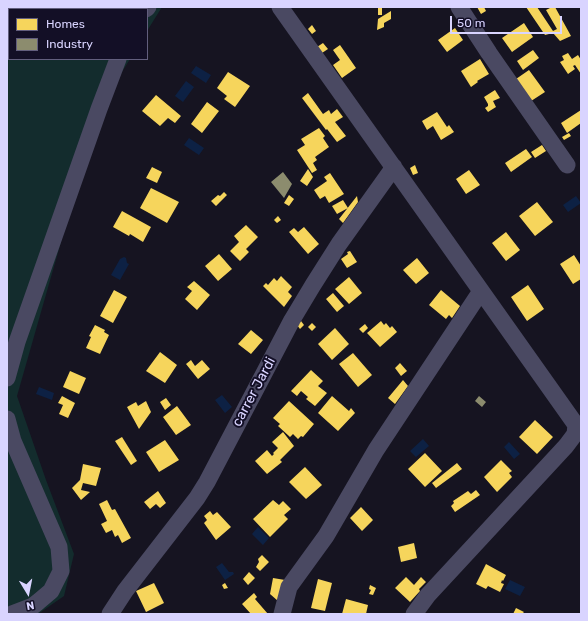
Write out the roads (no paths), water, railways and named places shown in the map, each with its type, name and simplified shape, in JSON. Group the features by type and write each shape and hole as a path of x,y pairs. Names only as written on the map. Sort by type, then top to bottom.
{"street":[{"path":"280,7 576,424 575,434 428,595 414,614"},
{"path":"460,7 490,54 567,165"},
{"path":"7,378 17,342 118,60"},
{"name":"carrer Jardi","path":"110,614 125,591 208,482 292,320 339,244 394,167"},
{"path":"282,614 289,587 326,536 380,444 481,291"},
{"path":"7,419 13,441 59,547 61,571 51,591 33,606 12,614"}],"water":[{"path":"196,66 211,75 206,83 191,73"},
{"path":"186,81 194,87 183,102 175,96"},
{"path":"189,138 204,148 199,155 184,145"},
{"path":"576,196 581,203 568,212 563,205"},
{"path":"124,257 129,264 120,280 111,275 120,259"},
{"path":"39,387 54,393 52,400 36,394"},
{"path":"222,395 232,407 225,413 215,400"},
{"path":"423,439 429,446 416,457 410,451"},
{"path":"509,442 520,454 514,459 504,447"},
{"path":"258,527 269,538 263,545 252,534"},
{"path":"222,563 229,572 233,572 234,574 225,580 216,567"},
{"path":"510,580 525,587 520,596 505,589"}]}
